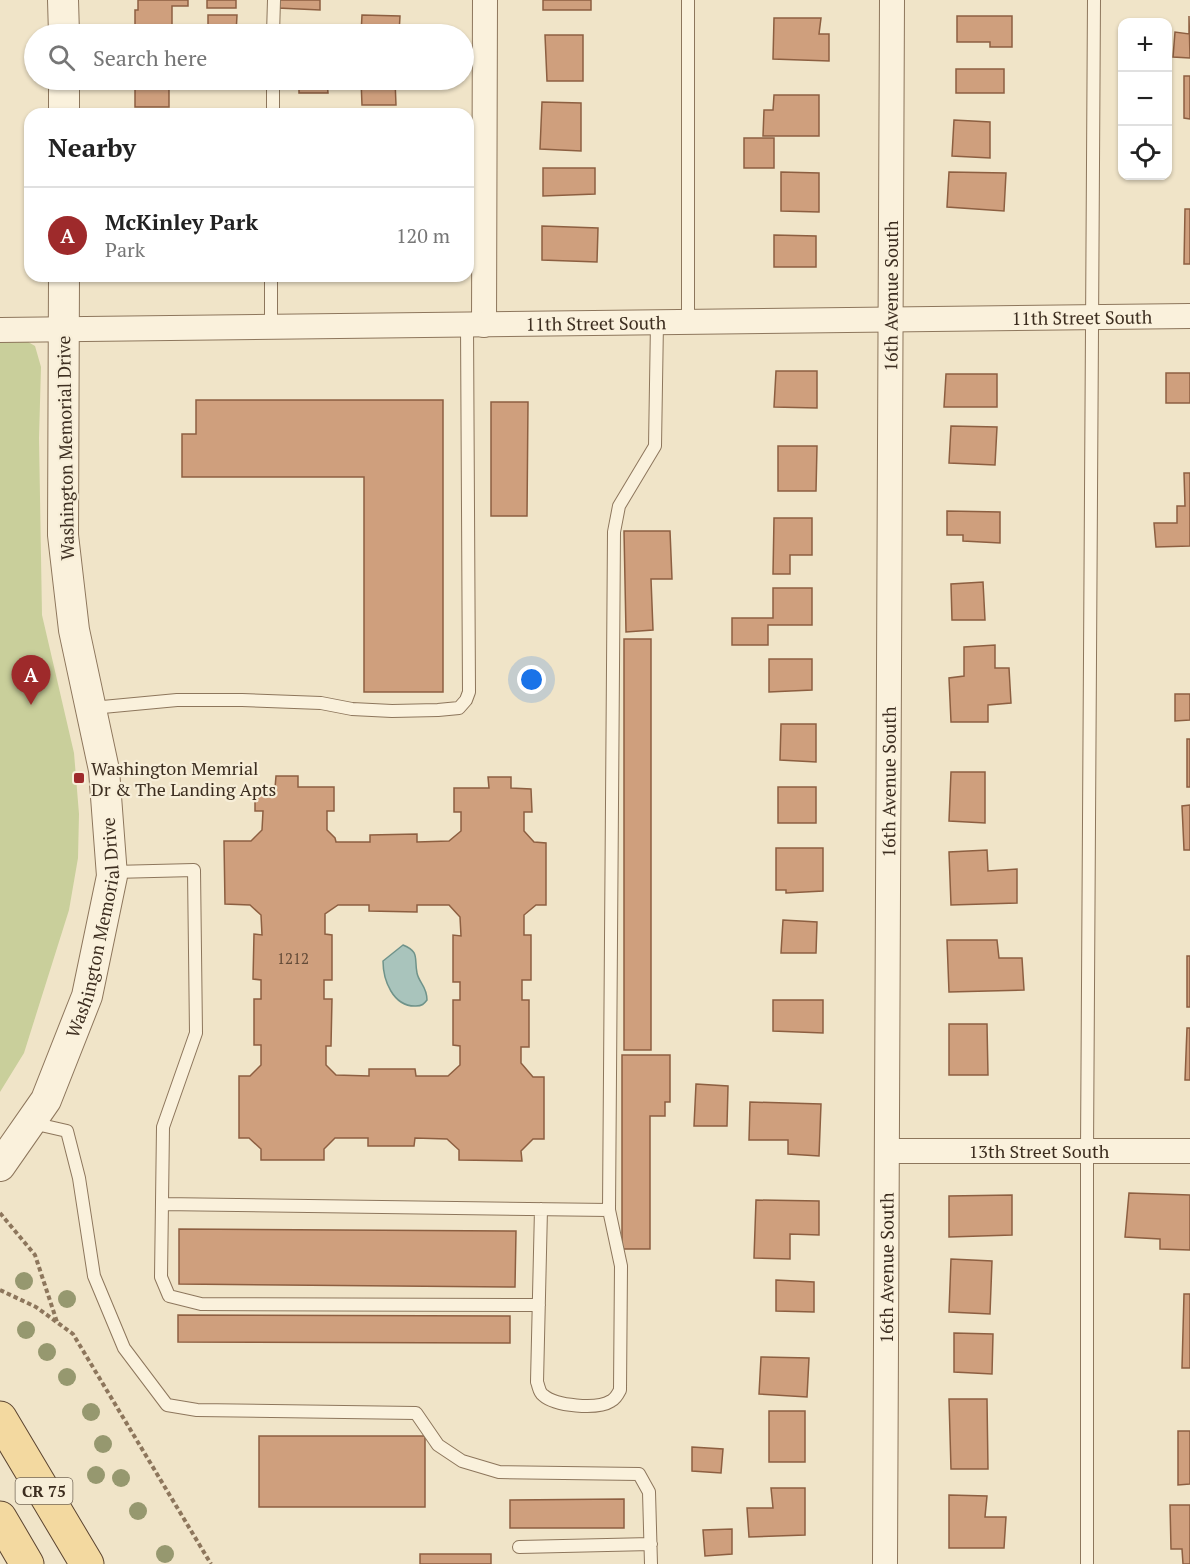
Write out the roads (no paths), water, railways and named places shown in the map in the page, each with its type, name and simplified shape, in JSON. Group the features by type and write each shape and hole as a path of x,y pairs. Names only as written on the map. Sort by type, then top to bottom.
{"main road":[{"name":"CR 75","path":"0,1418 87,1564"},
{"name":"CR 75","path":"0,1518 27,1564"}],"street":[{"path":"63,0 64,24"},
{"path":"476,324 485,0"},
{"name":"16th Avenue South","path":"885,1564 892,0"},
{"path":"64,90 64,108"},
{"name":"Washington Memorial Drive","path":"0,1166 46,1100 87,996 112,872 104,770 74,630 63,535 64,282"},
{"name":"11th Street South","path":"0,330 1190,316"},
{"name":"13th Street South","path":"887,1151 1190,1151"}],"lane":[{"path":"273,24 274,0"},
{"path":"688,0 688,322"},
{"path":"1087,1564 1087,1151 1094,0"},
{"path":"273,90 273,108"},
{"path":"271,282 271,327"},
{"path":"541,1209 537,1382 541,1394 551,1401 567,1405 598,1405 612,1401 620,1390 621,1377 621,1266 609,1210 614,532 619,506 655,446 657,322"},
{"path":"90,708 177,700 242,700 321,704 352,709 438,710 459,708 469,692 468,559 476,324"},
{"path":"112,872 194,870 196,1033 163,1127 161,1277 169,1296 201,1304 539,1305"},
{"path":"30,1122 67,1131 79,1178 94,1276 124,1348 166,1405 197,1410 416,1413 438,1445 462,1461 498,1472 639,1474 649,1492 651,1564"},
{"path":"162,1204 609,1210"},
{"path":"519,1547 651,1545"}],"water":[{"path":"403,945 414,953 418,976 426,991 427,1000 420,1006 401,1002 387,984 383,961"}],"place":[{"name":"McKinley Park","path":"31,705"},
{"name":"Washington Memrial Dr & The Landing Apts","path":"79,778"}]}
